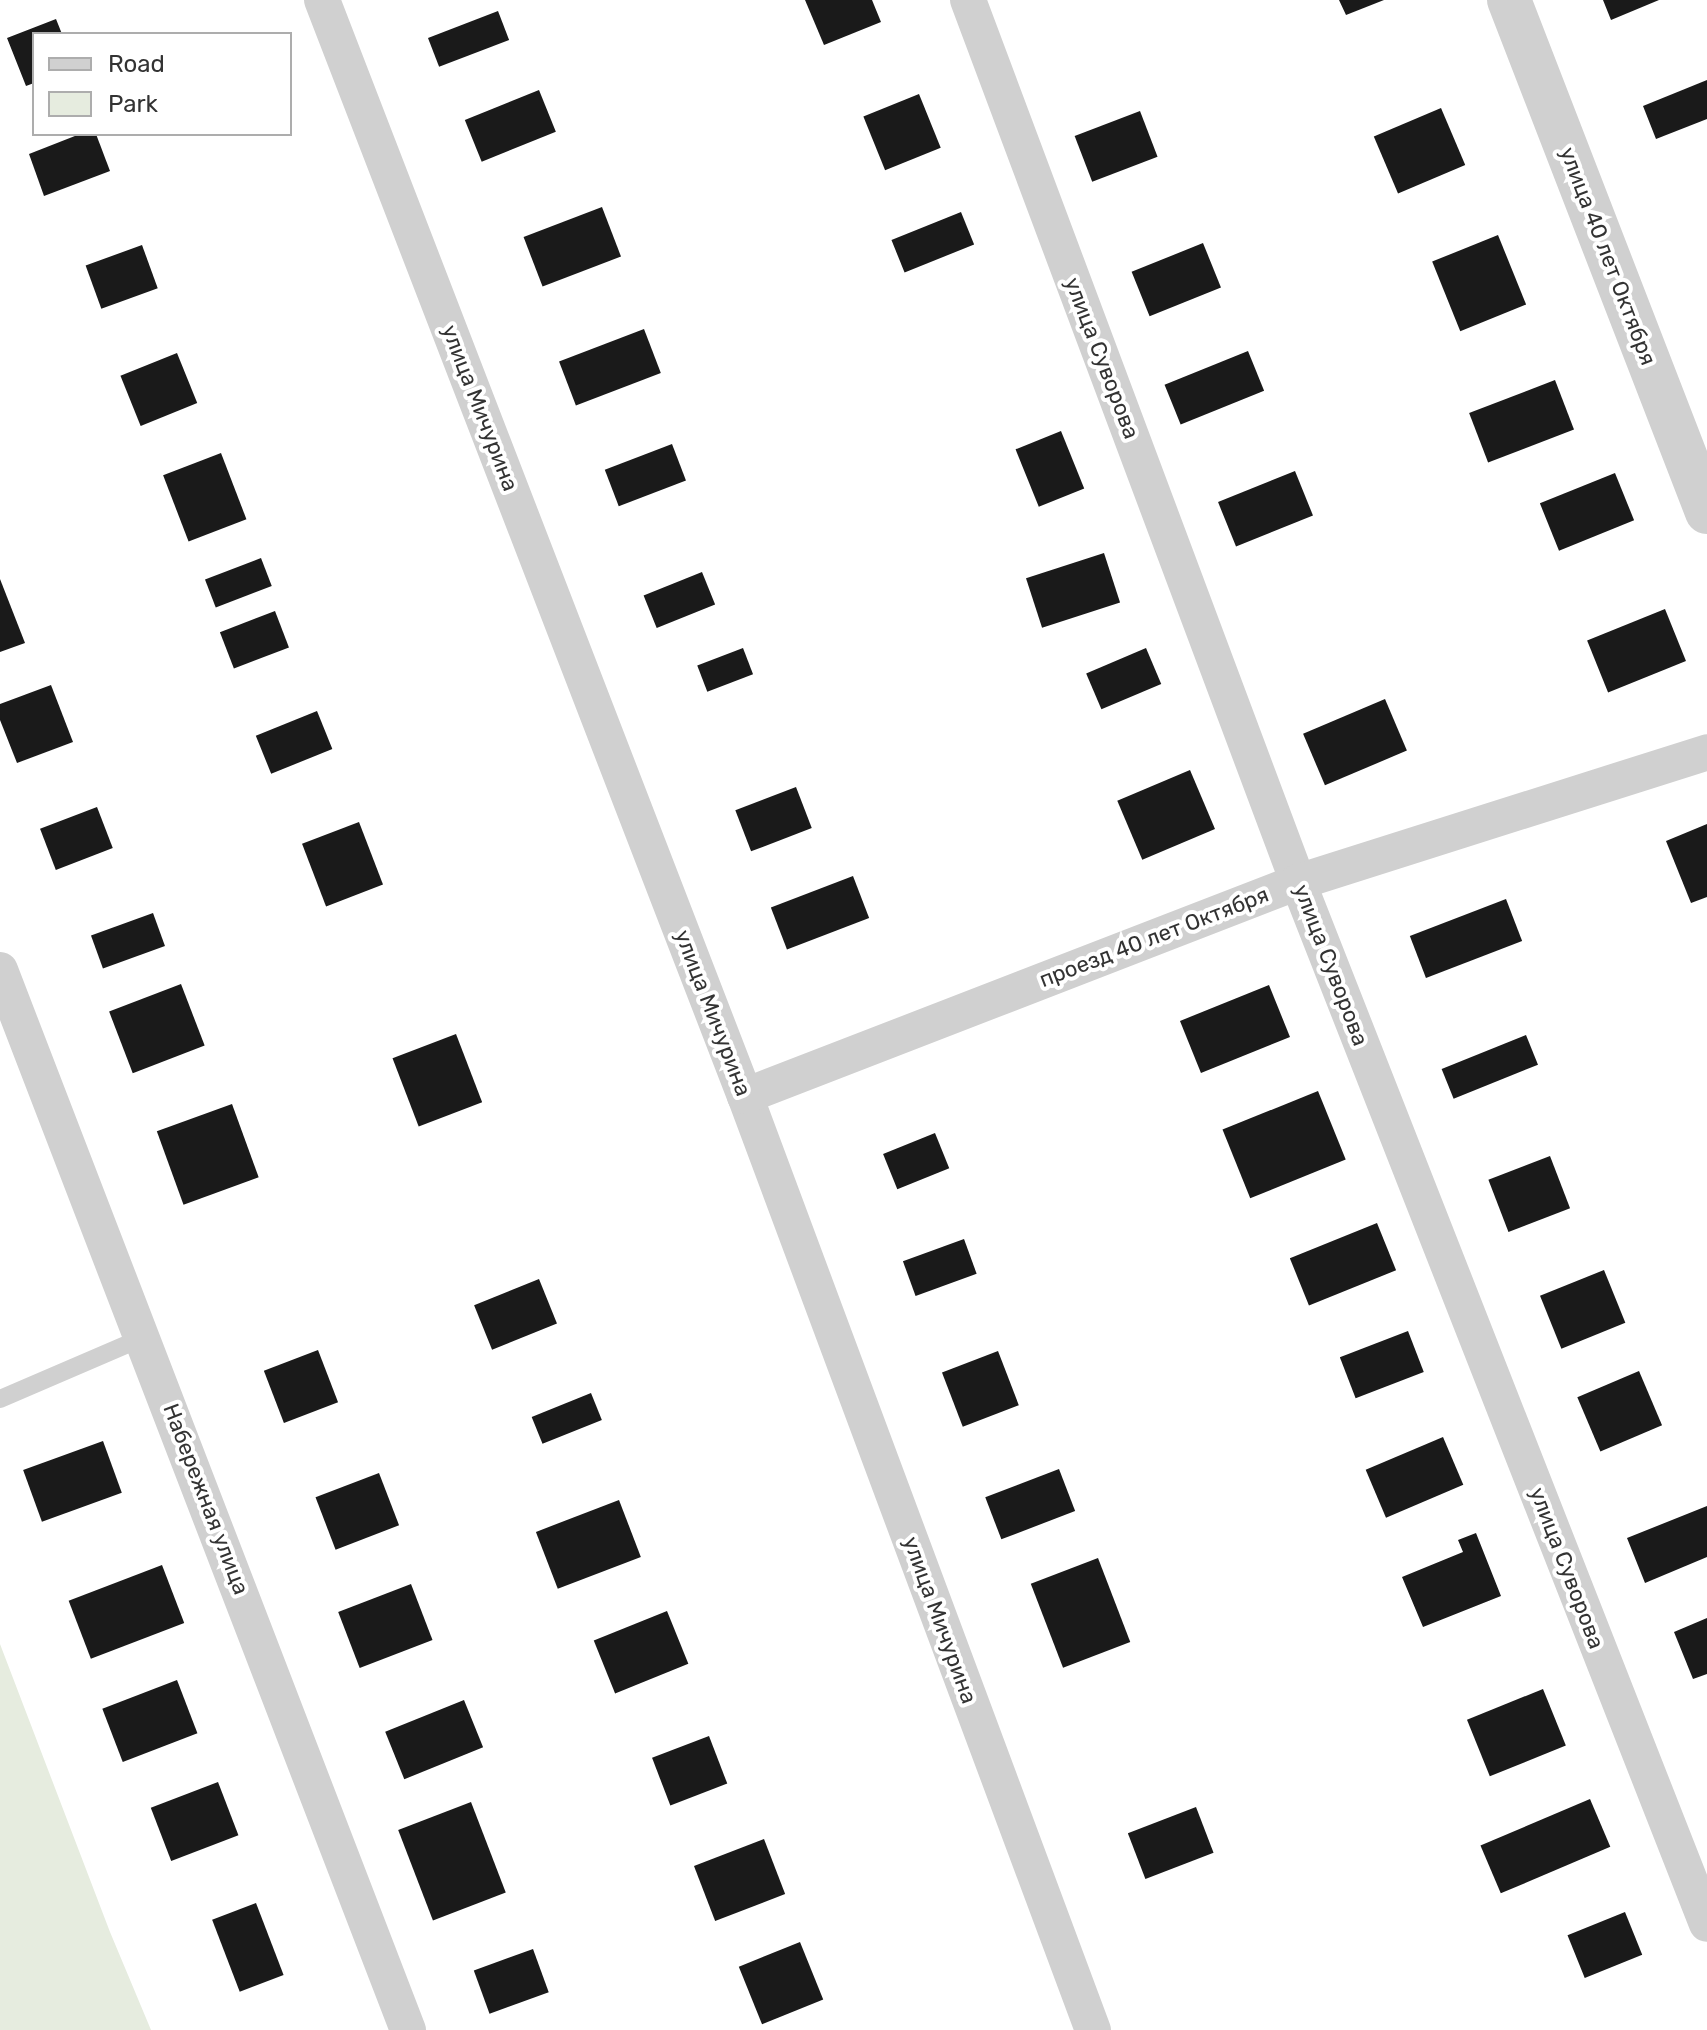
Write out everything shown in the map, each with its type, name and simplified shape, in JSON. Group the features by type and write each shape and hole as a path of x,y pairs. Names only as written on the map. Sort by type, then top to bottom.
{"street":[{"name":"улица Мичурина","path":"322,0 745,1096 1093,2030"},
{"name":"улица Суворова","path":"968,0 1298,882 1707,1924"},
{"name":"улица 40 лет Октября","path":"1509,0 1707,512"},
{"name":"проезд 40 лет Октября","path":"745,1096 1298,882 1707,752"},
{"name":"Набережная улица","path":"0,970 144,1337 408,2030"}],"lane":[{"path":"0,1399 144,1337"}],"green space":[{"path":"0,1644 110,1932 151,2030 0,2030"}],"building":[{"path":"805,0 872,0 881,22 824,45"},
{"path":"1339,0 1384,0 1346,15"},
{"path":"1603,0 1659,0 1611,20"},
{"path":"498,11 509,40 439,67 428,38"},
{"path":"56,19 61,32 32,32 32,84 26,86 7,38"},
{"path":"1707,80 1707,119 1656,139 1643,106"},
{"path":"539,90 556,132 482,162 465,120"},
{"path":"919,94 941,148 885,170 863,116"},
{"path":"1441,108 1465,165 1398,194 1374,137"},
{"path":"1140,111 1158,157 1092,182 1075,136"},
{"path":"75,136 97,136 110,171 44,196 29,154"},
{"path":"602,207 621,256 543,287 524,237"},
{"path":"961,212 974,244 905,273 891,240"},
{"path":"1498,235 1526,305 1460,331 1432,262"},
{"path":"1203,243 1221,288 1150,316 1132,272"},
{"path":"142,245 158,288 101,309 86,266"},
{"path":"644,329 661,373 576,405 559,362"},
{"path":"1248,351 1264,391 1181,425 1165,385"},
{"path":"177,353 197,403 141,426 120,376"},
{"path":"1555,380 1574,429 1488,462 1469,413"},
{"path":"1061,431 1084,488 1039,507 1016,449"},
{"path":"672,444 686,480 619,506 605,470"},
{"path":"221,453 246,519 189,542 163,475"},
{"path":"1295,471 1313,516 1236,547 1218,502"},
{"path":"1615,473 1634,520 1559,551 1540,503"},
{"path":"1104,553 1120,602 1042,628 1026,578"},
{"path":"261,558 272,586 216,608 205,580"},
{"path":"702,572 715,604 657,628 644,596"},
{"path":"0,579 25,643 0,652"},
{"path":"1665,609 1686,661 1608,692 1587,640"},
{"path":"275,611 289,647 234,669 220,632"},
{"path":"743,648 753,674 707,692 697,666"},
{"path":"1146,648 1161,684 1101,709 1086,673"},
{"path":"51,685 73,742 17,763 0,720 0,704"},
{"path":"1385,699 1407,751 1325,785 1303,734"},
{"path":"317,711 332,749 271,774 256,736"},
{"path":"1190,770 1215,829 1142,860 1117,801"},
{"path":"796,787 812,828 751,851 735,810"},
{"path":"97,807 113,848 56,870 40,829"},
{"path":"359,822 383,885 326,906 302,844"},
{"path":"1707,824 1707,897 1691,903 1666,841"},
{"path":"853,876 869,918 787,950 771,908"},
{"path":"1506,899 1522,941 1426,978 1410,936"},
{"path":"153,913 165,946 103,968 91,936"},
{"path":"181,984 205,1046 133,1073 109,1012"},
{"path":"1269,985 1290,1037 1201,1073 1180,1021"},
{"path":"456,1034 482,1102 419,1127 393,1058"},
{"path":"1526,1035 1538,1065 1454,1099 1442,1069"},
{"path":"1318,1091 1346,1160 1250,1198 1223,1130"},
{"path":"232,1104 259,1177 184,1205 157,1131"},
{"path":"935,1133 949,1168 897,1189 883,1154"},
{"path":"1550,1156 1570,1208 1508,1232 1488,1180"},
{"path":"1377,1223 1396,1270 1309,1305 1290,1258"},
{"path":"964,1239 977,1274 916,1296 903,1261"},
{"path":"1604,1270 1625,1323 1561,1349 1540,1296"},
{"path":"539,1279 557,1324 492,1350 474,1305"},
{"path":"1408,1331 1424,1372 1356,1398 1340,1357"},
{"path":"318,1350 338,1402 284,1423 264,1371"},
{"path":"998,1351 1019,1405 963,1427 942,1373"},
{"path":"1639,1371 1662,1425 1600,1451 1577,1397"},
{"path":"591,1393 602,1420 543,1444 532,1417"},
{"path":"1443,1437 1463,1485 1386,1518 1366,1470"},
{"path":"103,1441 122,1493 42,1522 23,1470"},
{"path":"1059,1469 1075,1511 1001,1539 985,1497"},
{"path":"379,1473 399,1525 336,1550 316,1497"},
{"path":"619,1500 641,1557 558,1589 536,1532"},
{"path":"1707,1506 1707,1557 1645,1583 1627,1538"},
{"path":"1476,1533 1501,1596 1423,1627 1402,1577 1463,1552 1458,1540"},
{"path":"1098,1558 1130,1642 1063,1668 1031,1584"},
{"path":"162,1565 184,1623 91,1659 69,1601"},
{"path":"411,1584 433,1640 360,1668 338,1612"},
{"path":"667,1611 688,1664 615,1693 594,1641"},
{"path":"1707,1618 1707,1674 1693,1679 1674,1632"},
{"path":"177,1680 197,1733 123,1762 102,1709"},
{"path":"1543,1689 1566,1746 1490,1776 1467,1720"},
{"path":"464,1700 483,1747 404,1779 385,1732"},
{"path":"709,1736 727,1784 670,1805 652,1758"},
{"path":"218,1782 238,1835 171,1861 151,1808"},
{"path":"1590,1799 1610,1847 1501,1893 1480,1845"},
{"path":"471,1802 506,1893 433,1921 398,1830"},
{"path":"1196,1807 1214,1853 1145,1879 1128,1833"},
{"path":"764,1839 785,1894 715,1921 694,1866"},
{"path":"256,1903 284,1975 240,1992 212,1920"},
{"path":"1625,1912 1642,1955 1585,1978 1568,1935"},
{"path":"800,1942 823,1999 762,2024 739,1967"},
{"path":"533,1949 549,1992 490,2014 474,1971"}]}
